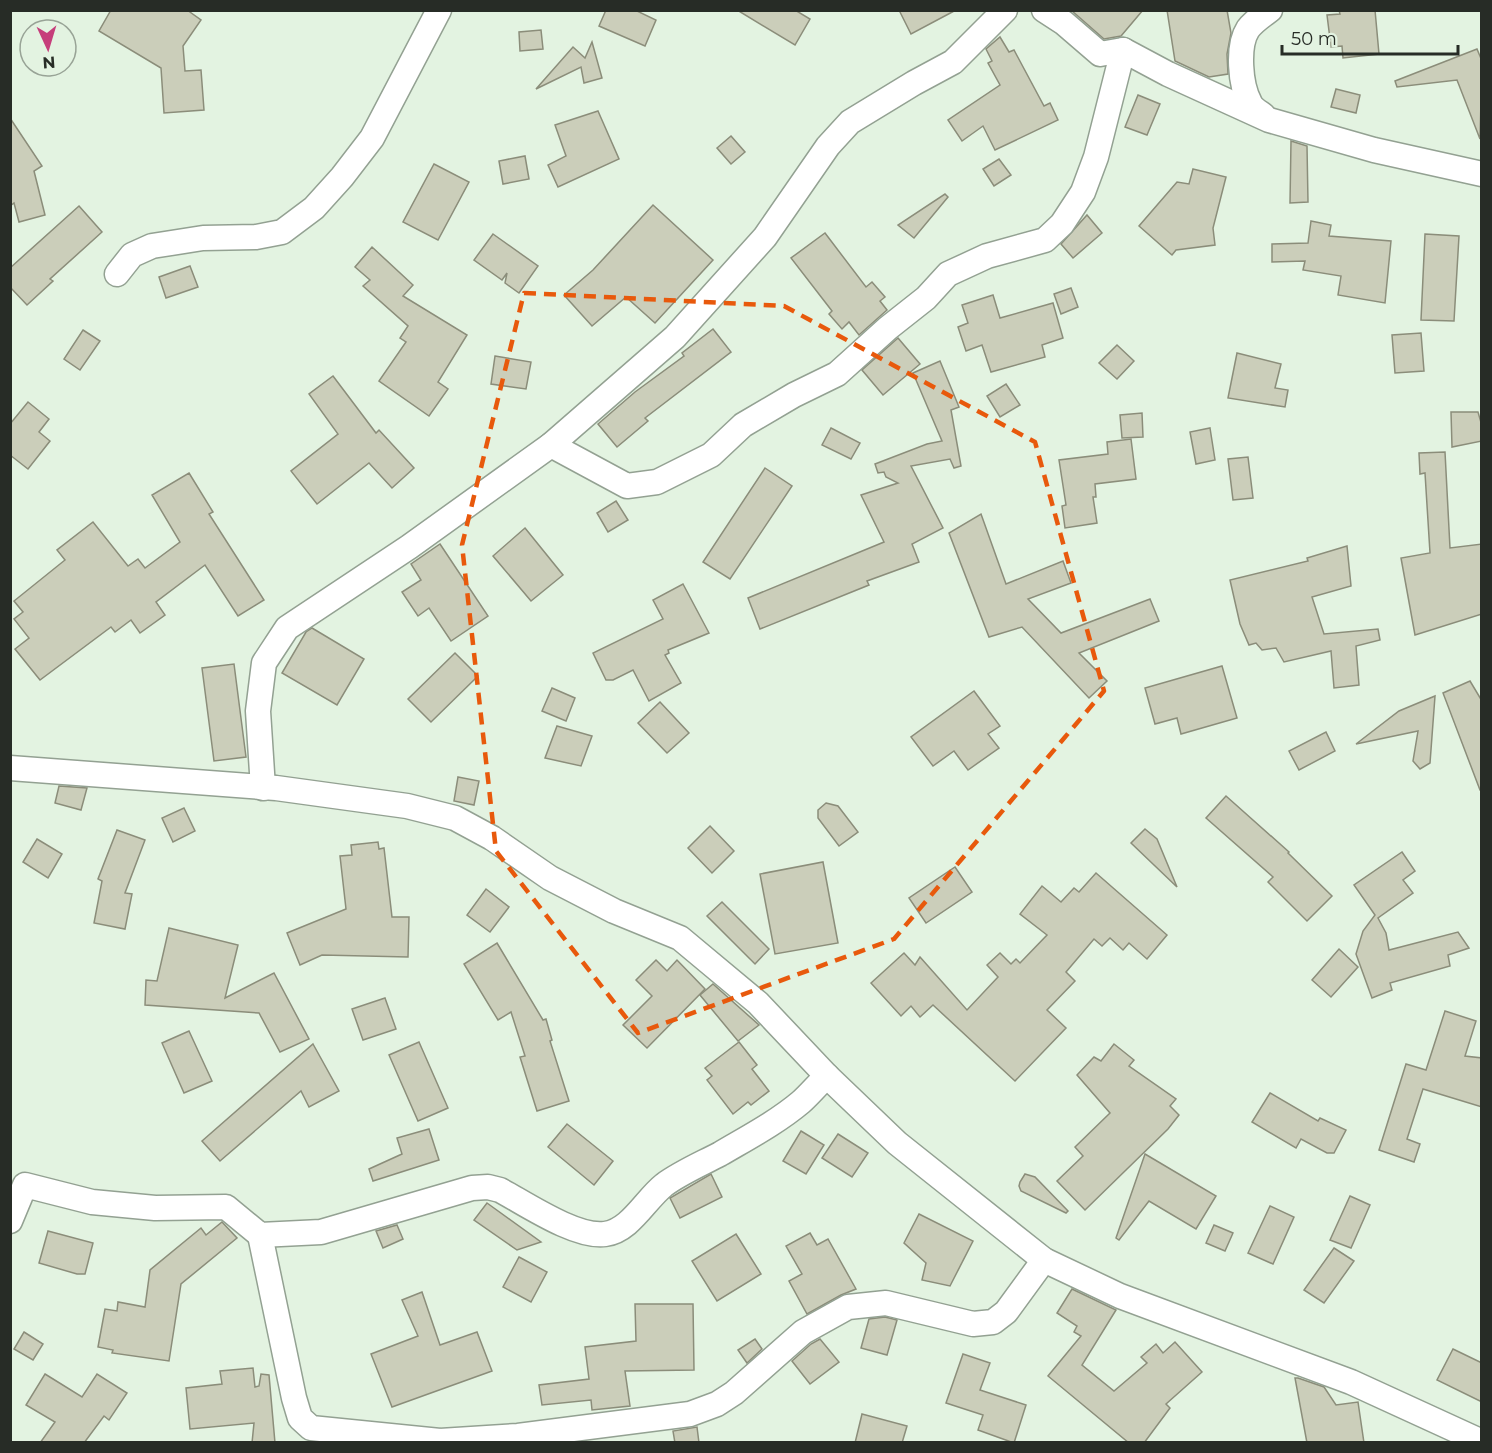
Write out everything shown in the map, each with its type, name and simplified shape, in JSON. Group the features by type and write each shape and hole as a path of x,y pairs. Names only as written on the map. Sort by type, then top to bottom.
{"street":[{"path":"117,274 132,255 152,246 204,237 256,237 282,232 314,208 372,138 439,10"},
{"path":"263,788 258,711 264,663 287,628 409,547 551,445 675,337 765,237 828,146 850,122 953,62 1005,10"},
{"path":"1044,10 1064,23 1100,54 1123,50 1167,74 1269,120 1374,150 1482,174"},
{"path":"1269,120 1250,104 1243,78 1241,46 1248,30 1257,19 1270,10"},
{"path":"551,445 627,486 657,482 711,454 742,425 794,395 837,374 888,328 926,298 948,274 987,256 1045,240 1062,224 1083,192 1096,156 1123,50"},
{"path":"10,768 109,774 263,788 407,806 455,818 492,838 561,883 614,911 680,939 758,1003 827,1076 897,1143 1044,1260 1120,1296 1351,1382 1482,1442"},
{"path":"260,1236 321,1232 472,1188 488,1187 500,1190 576,1230 591,1234 615,1232 626,1224 652,1195 668,1183 769,1125 801,1101 827,1076"},
{"path":"10,1221 25,1185 93,1202 155,1208 226,1207 260,1236 300,1418 311,1428 440,1441 518,1436 690,1414 717,1404 734,1393 803,1332 848,1307 886,1303 973,1324 993,1322 1006,1312 1044,1260"}],"highlighted area":[{"path":"524,293 784,306 1035,442 1104,691 894,939 638,1033 496,851 462,545"}],"building":[{"path":"111,10 187,10 201,20 183,46 185,71 201,70 204,110 164,113 161,68 99,31"},
{"path":"606,10 635,10 656,20 645,46 599,26"},
{"path":"737,10 795,10 810,19 795,45"},
{"path":"899,10 956,10 911,34"},
{"path":"1071,10 1143,10 1121,36 1104,39"},
{"path":"1167,10 1227,10 1231,33 1227,54 1228,74 1209,77 1175,61"},
{"path":"1339,10 1375,10 1379,54 1343,58 1342,46 1331,47 1327,15 1340,14"},
{"path":"541,30 543,49 520,51 519,32"},
{"path":"1000,37 1009,52 1014,50 1044,106 1050,103 1058,120 995,150 983,126 962,141 948,120 1000,85 988,63 992,61 986,49"},
{"path":"592,42 602,78 584,83 581,67 536,89 573,47 585,58"},
{"path":"1477,49 1482,61 1480,139 1457,80 1397,87 1395,81"},
{"path":"1336,89 1360,95 1356,113 1331,107"},
{"path":"1138,95 1160,104 1147,135 1125,127"},
{"path":"598,111 619,159 558,187 548,165 566,156 555,125"},
{"path":"10,118 42,166 34,171 45,215 19,222 14,203 10,206"},
{"path":"731,136 745,152 731,164 717,148"},
{"path":"1291,141 1307,146 1308,202 1290,203"},
{"path":"525,156 529,179 503,184 499,161"},
{"path":"999,159 1011,175 994,186 983,169"},
{"path":"434,164 469,182 438,240 403,222"},
{"path":"1193,169 1226,177 1213,228 1215,245 1176,250 1172,255 1139,226 1177,182 1189,184"},
{"path":"945,194 948,197 914,238 898,225"},
{"path":"653,205 713,260 655,323 626,297 592,326 564,295 593,270"},
{"path":"79,206 102,232 50,279 53,281 27,305 10,287 10,268"},
{"path":"1087,215 1102,233 1073,258 1061,244"},
{"path":"1311,221 1331,225 1329,236 1391,241 1385,303 1338,295 1341,276 1303,270 1305,261 1272,262 1272,244 1308,243"},
{"path":"825,233 866,287 872,282 885,297 880,301 887,310 859,335 849,322 842,329 829,314 832,311 791,258"},
{"path":"493,234 538,266 519,293 505,283 507,273 502,280 474,260"},
{"path":"1425,234 1459,236 1454,321 1421,320"},
{"path":"372,247 413,285 403,296 467,335 438,382 448,389 429,416 379,381 406,342 400,338 408,326 363,286 370,280 355,267"},
{"path":"190,266 198,287 166,298 159,277"},
{"path":"1071,288 1078,307 1061,314 1054,294"},
{"path":"993,295 1000,318 1053,303 1063,338 1042,345 1045,357 991,372 982,345 966,351 958,327 968,323 962,305"},
{"path":"713,329 731,352 645,418 648,421 617,447 598,424 635,392 684,356 682,353"},
{"path":"83,330 100,341 80,370 64,359"},
{"path":"1421,333 1424,371 1395,373 1392,335"},
{"path":"898,338 920,364 883,395 862,370"},
{"path":"1117,345 1134,361 1117,379 1099,363"},
{"path":"1237,353 1281,364 1275,388 1288,390 1285,407 1228,398"},
{"path":"495,356 531,362 526,389 491,384"},
{"path":"940,361 959,407 951,410 961,466 954,468 950,459 911,466 943,528 912,544 919,562 867,581 869,585 760,629 748,598 884,542 861,495 898,483 886,477 884,472 878,473 875,464 927,444 942,441 913,373"},
{"path":"333,376 376,433 379,430 414,468 392,488 369,463 317,504 291,471 338,434 309,394"},
{"path":"1006,384 1020,405 1000,417 987,396"},
{"path":"28,402 49,419 39,432 50,441 28,469 10,455 10,424"},
{"path":"1451,412 1478,412 1482,426 1482,441 1452,447"},
{"path":"1142,413 1143,437 1122,438 1120,415"},
{"path":"831,428 860,443 851,459 822,445"},
{"path":"1210,428 1215,460 1196,464 1190,432"},
{"path":"1131,439 1136,479 1095,484 1096,497 1093,497 1097,523 1065,528 1062,506 1066,505 1059,460 1108,454 1107,442"},
{"path":"1445,452 1450,548 1482,544 1482,614 1415,635 1401,558 1430,553 1425,473 1420,474 1419,453"},
{"path":"1248,457 1253,498 1233,500 1228,459"},
{"path":"765,468 792,486 730,579 703,562"},
{"path":"189,473 213,512 209,514 264,600 238,616 205,565 156,602 165,615 140,633 131,620 115,632 111,627 40,680 15,649 29,638 14,619 23,612 14,601 65,560 57,550 93,522 128,566 138,559 145,568 180,542 152,495"},
{"path":"616,501 628,520 608,532 597,513"},
{"path":"981,514 1006,584 1063,561 1071,583 1028,599 1061,633 1150,599 1159,621 1079,653 1107,681 1089,698 1022,627 989,637 949,533"},
{"path":"525,528 563,575 531,601 493,556"},
{"path":"440,544 488,616 451,641 429,608 418,616 402,592 421,580 411,564"},
{"path":"1347,546 1351,586 1312,597 1324,634 1378,629 1380,640 1356,646 1359,685 1334,688 1331,651 1284,662 1276,648 1262,650 1256,643 1249,645 1240,624 1230,580 1308,561 1307,558"},
{"path":"683,584 709,633 668,650 669,653 665,655 681,683 649,701 633,670 613,680 606,680 593,653 663,619 653,600"},
{"path":"312,628 364,659 337,705 282,673 306,632"},
{"path":"455,653 478,676 431,722 408,699"},
{"path":"234,664 246,757 214,761 202,668"},
{"path":"1222,666 1237,718 1181,734 1177,718 1155,724 1145,688"},
{"path":"1470,681 1482,701 1482,790 1480,790 1443,693"},
{"path":"552,688 575,698 566,721 542,711"},
{"path":"974,691 1000,726 988,734 999,748 968,770 954,751 933,766 911,737"},
{"path":"1435,696 1430,763 1420,769 1413,761 1418,731 1356,744 1399,711"},
{"path":"660,702 689,733 667,753 638,723"},
{"path":"557,726 592,736 581,766 545,758"},
{"path":"1326,732 1335,751 1299,770 1289,751"},
{"path":"458,777 479,781 474,805 454,801"},
{"path":"59,786 87,788 81,810 55,803"},
{"path":"1226,796 1289,852 1332,896 1307,921 1268,882 1273,877 1206,818"},
{"path":"826,803 838,806 858,832 839,846 818,818 818,810"},
{"path":"184,808 195,831 173,842 162,818"},
{"path":"710,826 734,851 712,873 688,848"},
{"path":"1145,829 1157,839 1177,887 1131,843"},
{"path":"117,830 145,840 125,893 132,894 125,929 94,923 102,881 98,879"},
{"path":"37,839 62,854 48,878 23,862"},
{"path":"378,842 379,849 384,848 392,917 409,917 408,957 322,955 300,965 287,933 346,909 340,856 352,855 351,845"},
{"path":"1402,852 1415,871 1403,880 1413,893 1378,918 1386,933 1389,950 1458,932 1469,948 1448,955 1450,966 1390,983 1392,990 1372,998 1356,954 1363,931 1375,915 1354,885"},
{"path":"823,862 838,943 775,954 760,874"},
{"path":"955,867 972,892 926,923 909,898"},
{"path":"1096,873 1167,935 1147,959 1129,943 1123,950 1110,938 1102,946 1094,939 1066,972 1075,981 1047,1010 1066,1028 1015,1081 933,1005 920,1017 911,1006 901,1016 871,983 904,953 915,965 920,957 967,1010 998,977 987,965 1000,953 1011,964 1016,959 1020,963 1047,935 1020,914 1042,886 1061,902 1074,888 1079,892"},
{"path":"486,889 509,907 490,932 467,915"},
{"path":"722,902 769,949 755,964 707,916"},
{"path":"169,928 238,945 225,998 274,973 309,1039 280,1052 259,1013 145,1005 146,980 157,981"},
{"path":"497,943 543,1020 546,1019 552,1040 550,1041 569,1101 537,1111 520,1057 525,1056 511,1012 498,1020 464,964"},
{"path":"1339,949 1358,967 1331,997 1312,980"},
{"path":"656,960 667,971 677,960 705,989 647,1048 623,1025 652,996 636,980"},
{"path":"713,984 759,1025 738,1041 700,995"},
{"path":"385,998 396,1029 363,1040 352,1009"},
{"path":"1445,1011 1476,1021 1465,1056 1482,1058 1482,1107 1423,1089 1407,1139 1420,1144 1414,1162 1379,1150 1406,1064 1426,1070"},
{"path":"189,1031 212,1081 184,1093 162,1043"},
{"path":"419,1042 448,1108 418,1121 389,1055"},
{"path":"739,1042 757,1065 752,1069 769,1091 751,1105 748,1102 733,1114 707,1080 712,1076 705,1068"},
{"path":"313,1044 339,1091 309,1107 301,1091 220,1161 202,1141"},
{"path":"1114,1044 1134,1060 1129,1066 1176,1099 1170,1106 1179,1115 1168,1129 1085,1210 1057,1181 1083,1156 1075,1147 1110,1113 1077,1075 1094,1057 1101,1061"},
{"path":"1270,1093 1318,1121 1320,1118 1346,1130 1334,1153 1327,1153 1301,1139 1296,1148 1252,1122"},
{"path":"567,1124 613,1161 594,1185 548,1147"},
{"path":"429,1129 439,1160 373,1181 369,1169 402,1154 397,1138"},
{"path":"801,1131 824,1145 806,1174 783,1161"},
{"path":"838,1134 868,1153 852,1177 822,1158"},
{"path":"1145,1154 1216,1196 1196,1229 1149,1201 1119,1240 1116,1238"},
{"path":"711,1174 722,1197 680,1218 670,1198"},
{"path":"1025,1174 1035,1177 1068,1211 1066,1213 1021,1191 1019,1186"},
{"path":"1350,1196 1370,1205 1351,1248 1330,1240"},
{"path":"487,1203 541,1242 517,1250 474,1220"},
{"path":"1270,1206 1294,1217 1273,1264 1248,1253"},
{"path":"919,1214 973,1241 950,1286 922,1280 926,1263 904,1243"},
{"path":"222,1222 237,1238 181,1284 169,1361 112,1353 113,1350 98,1347 105,1309 117,1311 118,1302 145,1307 150,1270 201,1228 206,1235"},
{"path":"397,1225 403,1239 383,1248 376,1231"},
{"path":"1214,1225 1233,1233 1225,1251 1206,1243"},
{"path":"48,1231 93,1243 85,1274 77,1274 39,1263"},
{"path":"810,1233 817,1245 828,1239 856,1289 807,1314 789,1281 802,1274 786,1246"},
{"path":"736,1234 761,1274 717,1301 692,1261"},
{"path":"1334,1248 1354,1261 1324,1303 1304,1290"},
{"path":"519,1257 547,1272 531,1302 503,1287"},
{"path":"1072,1289 1116,1310 1082,1365 1114,1391 1147,1363 1141,1357 1156,1344 1163,1353 1175,1342 1202,1372 1166,1404 1170,1408 1144,1443 1129,1443 1048,1376 1081,1336 1074,1332 1077,1326 1057,1313"},
{"path":"422,1292 440,1345 477,1332 492,1371 392,1407 371,1354 418,1336 402,1300"},
{"path":"635,1304 693,1304 694,1370 625,1371 630,1406 592,1410 591,1400 542,1405 539,1385 589,1379 585,1347 636,1341"},
{"path":"885,1317 897,1320 887,1355 861,1348 869,1319"},
{"path":"24,1332 43,1344 33,1360 14,1349"},
{"path":"755,1339 762,1349 747,1363 738,1350"},
{"path":"820,1339 839,1362 810,1384 792,1361"},
{"path":"1453,1349 1482,1363 1482,1402 1437,1380"},
{"path":"963,1354 990,1363 980,1390 1026,1405 1014,1443 978,1430 983,1415 946,1403"},
{"path":"253,1368 255,1387 259,1386 261,1374 269,1375 275,1443 252,1443 254,1423 190,1429 186,1388 222,1384 220,1371"},
{"path":"45,1374 82,1397 97,1374 127,1393 109,1420 104,1416 84,1443 40,1443 55,1422 26,1405"},
{"path":"1295,1378 1324,1387 1336,1405 1358,1402 1364,1443 1307,1443"},
{"path":"862,1414 907,1426 902,1443 855,1443"},
{"path":"697,1427 699,1443 675,1443 673,1431"}]}
